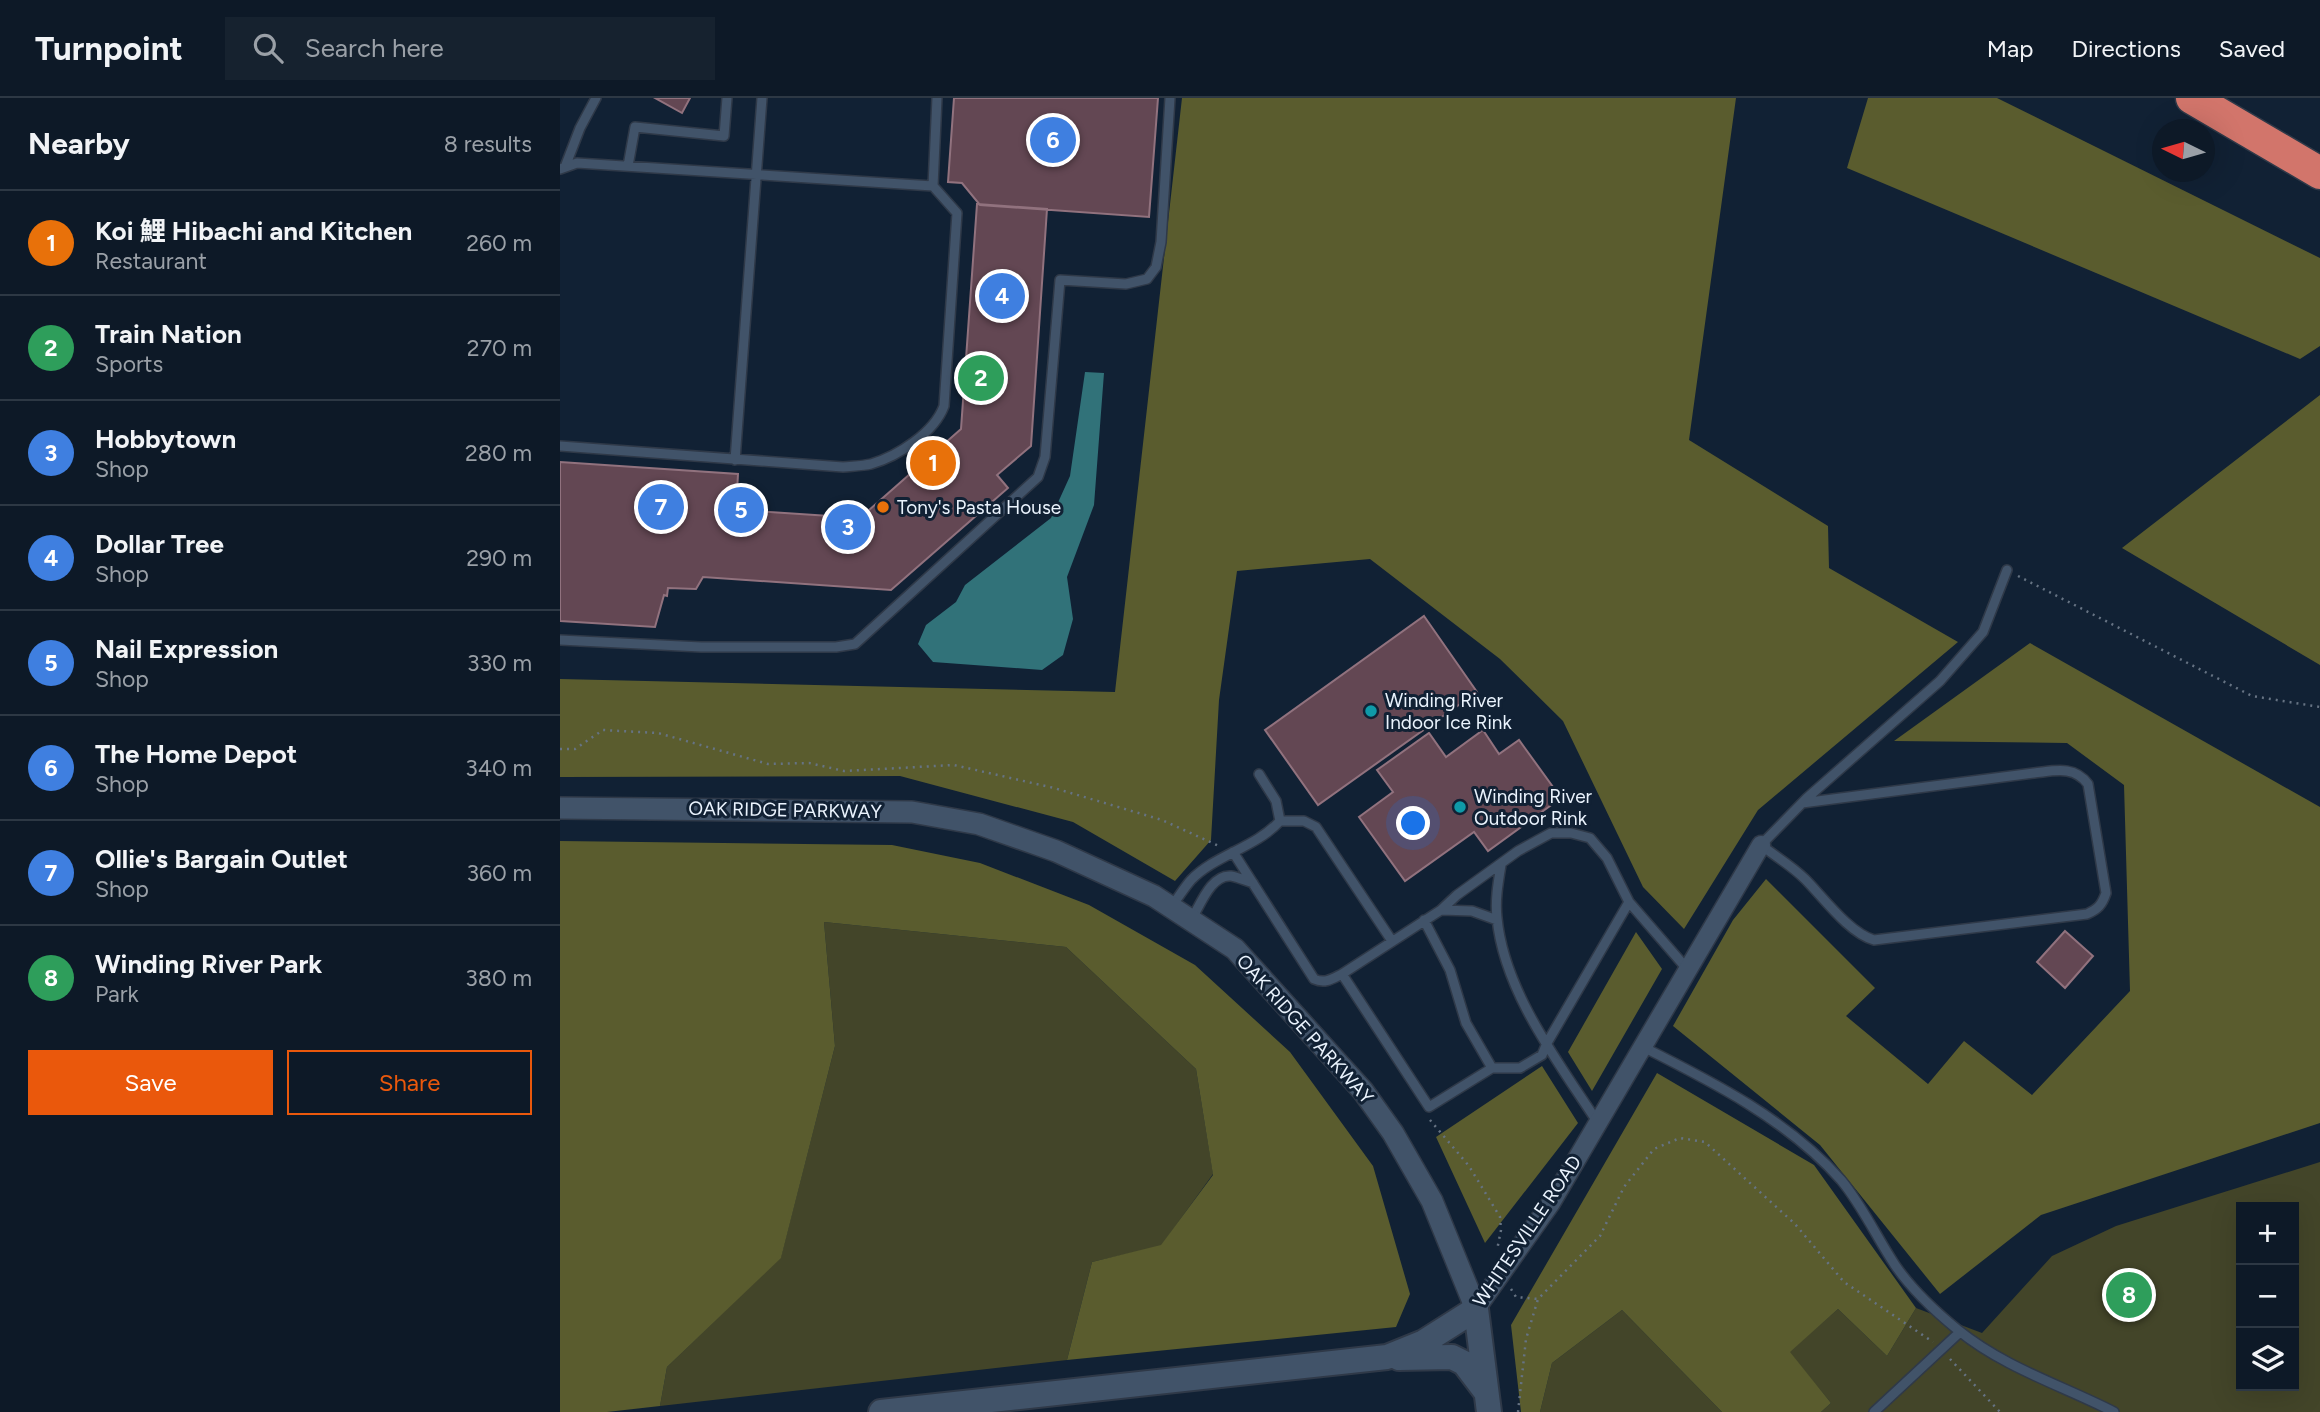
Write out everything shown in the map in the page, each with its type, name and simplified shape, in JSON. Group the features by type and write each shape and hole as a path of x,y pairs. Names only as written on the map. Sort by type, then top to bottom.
{"highway":[{"path":"2192,98 2318,168"}],"main road":[{"name":"WHITESVILLE ROAD","path":"881,1412 1387,1357 1424,1342 1476,1309"},
{"name":"OAK RIDGE PARKWAY","path":"1476,1309 1488,1402"},
{"path":"1387,1357 1452,1357 1464,1363 1488,1402"}],"street":[{"name":"OAK RIDGE PARKWAY","path":"560,808 912,812 979,824 1056,850 1154,896 1235,949 1363,1091 1393,1133 1432,1201 1476,1309"},
{"name":"WHITESVILLE ROAD","path":"1476,1309 1551,1203 1761,845"}],"lane":[{"path":"563,168 596,98"},
{"path":"628,166 635,127 724,136 727,98"},
{"path":"735,460 762,98"},
{"path":"560,446 843,467 870,464 904,449 939,418 944,406 957,213 933,186 937,98"},
{"path":"560,640 701,647 836,647 855,644 1038,477 1045,457 1060,280 1126,284 1147,279 1156,267 1161,242 1170,98"},
{"path":"563,168 578,163 933,186"},
{"path":"1802,803 2067,770 2078,774 2088,784 2106,893 2103,904 2087,914 1874,940 1865,938 1803,877 1761,845 1802,803 1940,681 1966,652 1983,632 2007,570"},
{"path":"1259,774 1276,801 1280,821"},
{"path":"1171,907 1192,878 1269,832 1280,821 1304,821 1316,827 1392,941"},
{"path":"1233,852 1314,979 1321,982 1342,974 1441,910 1457,895 1518,851 1552,833 1571,832 1590,838 1607,858 1629,902 1688,970"},
{"path":"1501,865 1496,892 1497,920 1510,971 1535,1024 1598,1123"},
{"path":"1191,920 1216,881 1231,876 1253,883"},
{"path":"1342,974 1429,1107 1492,1068 1520,1068 1542,1055 1629,902"},
{"path":"1441,910 1472,912 1497,920"},
{"path":"1424,920 1450,970 1466,1023 1492,1068"},
{"path":"1643,1047 1719,1085 1813,1150 1843,1183 1897,1268 1929,1304 1960,1332 2027,1374 2114,1412"},
{"path":"1874,1412 1960,1332"}],"path":[{"path":"2007,570 2252,696 2320,708"},
{"path":"560,749 575,748 603,730 658,733 768,764 809,763 844,771 954,765 1054,788 1161,820 1233,852"},
{"path":"1426,1115 1469,1166 1500,1217 1501,1230 1497,1252 1501,1271 1516,1297 1538,1299"},
{"path":"1518,1412 1525,1339 1538,1299 1600,1236 1623,1187 1654,1149 1679,1138 1705,1142 1795,1224 1844,1282 1928,1337 2000,1412"}],"shaded area":[{"path":"1182,98 1736,98 1689,440 1828,526 1829,568 1958,642 1758,810 1684,929 1643,887 1563,721 1500,659 1370,559 1237,571 1219,700 1211,840 1175,881 1073,822 900,776 560,777 560,679 1115,692"},
{"path":"1868,98 1997,98 2152,175 2152,182 2167,182 2320,258 2320,346 2300,359 1847,168"},
{"path":"1085,372 1104,373 1094,505 1067,577 1073,619 1063,655 1042,670 933,662 918,644 926,625 956,602 965,585 1051,518 1070,476"},
{"path":"2320,395 2320,665 2122,548"},
{"path":"2030,643 2320,807 2320,1123 2041,1215 1940,1294 1820,1145 1673,1026 1733,920 1766,879 1875,988 1846,1016 1928,1084 1964,1041 2032,1095 2130,991 2124,785 2067,743 1894,741"},
{"path":"560,841 892,845 980,863 1089,905 1195,965 1290,1052 1373,1166 1410,1294 1396,1327 1067,1360 1092,1262 1161,1245 1213,1175 1196,1069 1066,947 824,922 835,1046 781,1258 667,1367 660,1406 607,1412 560,1412"},
{"path":"824,922 1066,947 1196,1069 1213,1174 1161,1246 1092,1262 1067,1360 660,1406 667,1367 781,1257 835,1046"},
{"path":"1636,932 1662,969 1592,1091 1568,1052"},
{"path":"1542,1066 1578,1123 1485,1243 1436,1137"},
{"path":"1657,1073 1814,1165 1916,1308 1887,1356 1838,1309 1790,1352 1831,1403 1821,1412 1722,1412 1622,1310 1552,1363 1540,1412 1521,1412 1511,1325"},
{"path":"2320,1162 2320,1412 1821,1412 1831,1403 1789,1352 1838,1309 1887,1356 1916,1308 1982,1333 2052,1256 2116,1226"},
{"path":"1622,1310 1722,1412 1540,1412 1552,1363"}],"building":[{"path":"655,98 690,98 682,113"},
{"path":"954,98 1158,98 1149,217 980,205 962,183 948,182"},
{"path":"977,204 1047,209 1031,446 997,475 1008,488 891,590 703,577 696,589 668,588 655,627 560,621 560,462 738,474 737,492 753,511 860,518 961,429"},
{"name":"Winding River Indoor Ice Rink","path":"1424,616 1477,692 1318,805 1265,730"},
{"name":"Winding River Outdoor Rink","path":"1483,730 1499,754 1519,740 1561,798 1488,851 1474,832 1405,881 1359,817 1393,792 1377,770 1429,733 1446,757"},
{"path":"2065,931 2093,956 2065,988 2037,962"}],"place":[{"name":"The Home Depot","path":"1053,140"},
{"name":"Dollar Tree","path":"1002,296"},
{"name":"Train Nation","path":"981,378"},
{"name":"Koi 鯉 Hibachi and Kitchen","path":"933,463"},
{"name":"Ollie's Bargain Outlet","path":"661,507"},
{"name":"Tony's Pasta House","path":"883,507"},
{"name":"Nail Expression","path":"741,510"},
{"name":"Hobbytown","path":"848,527"},
{"name":"Winding River Indoor Ice Rink","path":"1371,711"},
{"name":"Winding River Outdoor Rink","path":"1460,807"},
{"name":"Winding River Park","path":"2129,1295"}]}
